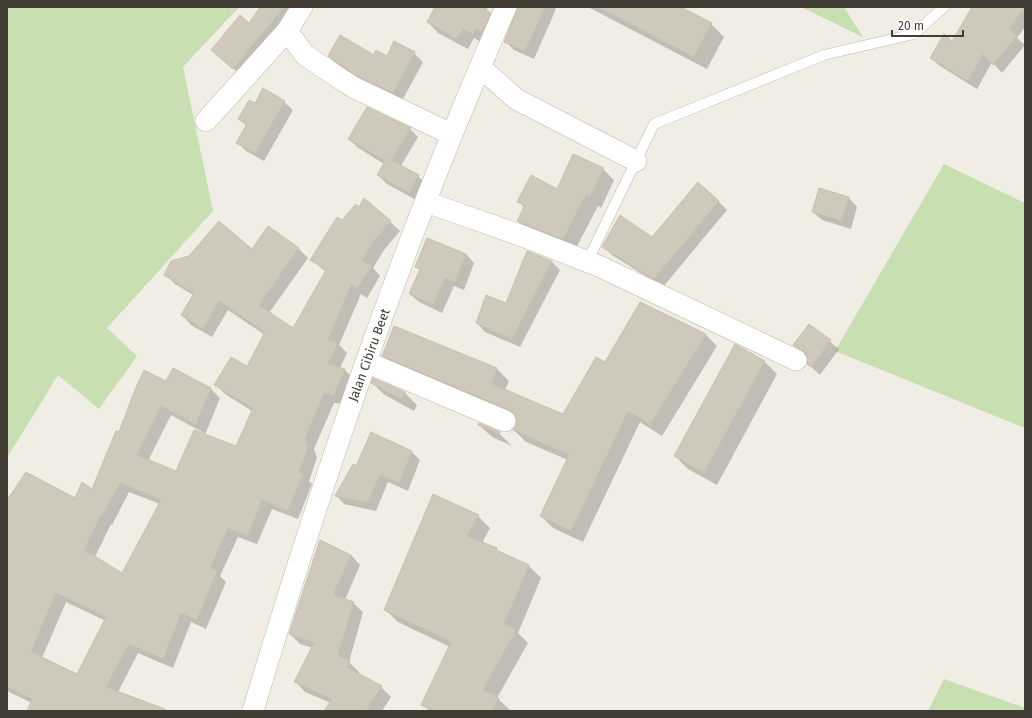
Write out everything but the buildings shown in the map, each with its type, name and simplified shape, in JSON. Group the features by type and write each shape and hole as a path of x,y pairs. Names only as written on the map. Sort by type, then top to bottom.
{"street":[{"path":"206,121 287,31 302,7"},
{"name":"Jalan Cibiru Beet","path":"253,711 338,439 451,134 506,7"},
{"path":"287,31 305,55 353,87 451,134"},
{"path":"480,67 516,99 636,161"},
{"path":"426,202 525,237 587,262 796,360"},
{"path":"366,362 504,421"}],"lane":[{"path":"587,262 654,124 824,55 914,34 944,7"}],"green space":[{"path":"7,7 239,7 183,67 213,211 107,328 137,356 99,409 58,375 7,458"},
{"path":"801,7 844,7 863,37"},
{"path":"944,164 1025,203 1025,428 835,351"},
{"path":"944,679 1025,708 1025,711 928,711"}]}
